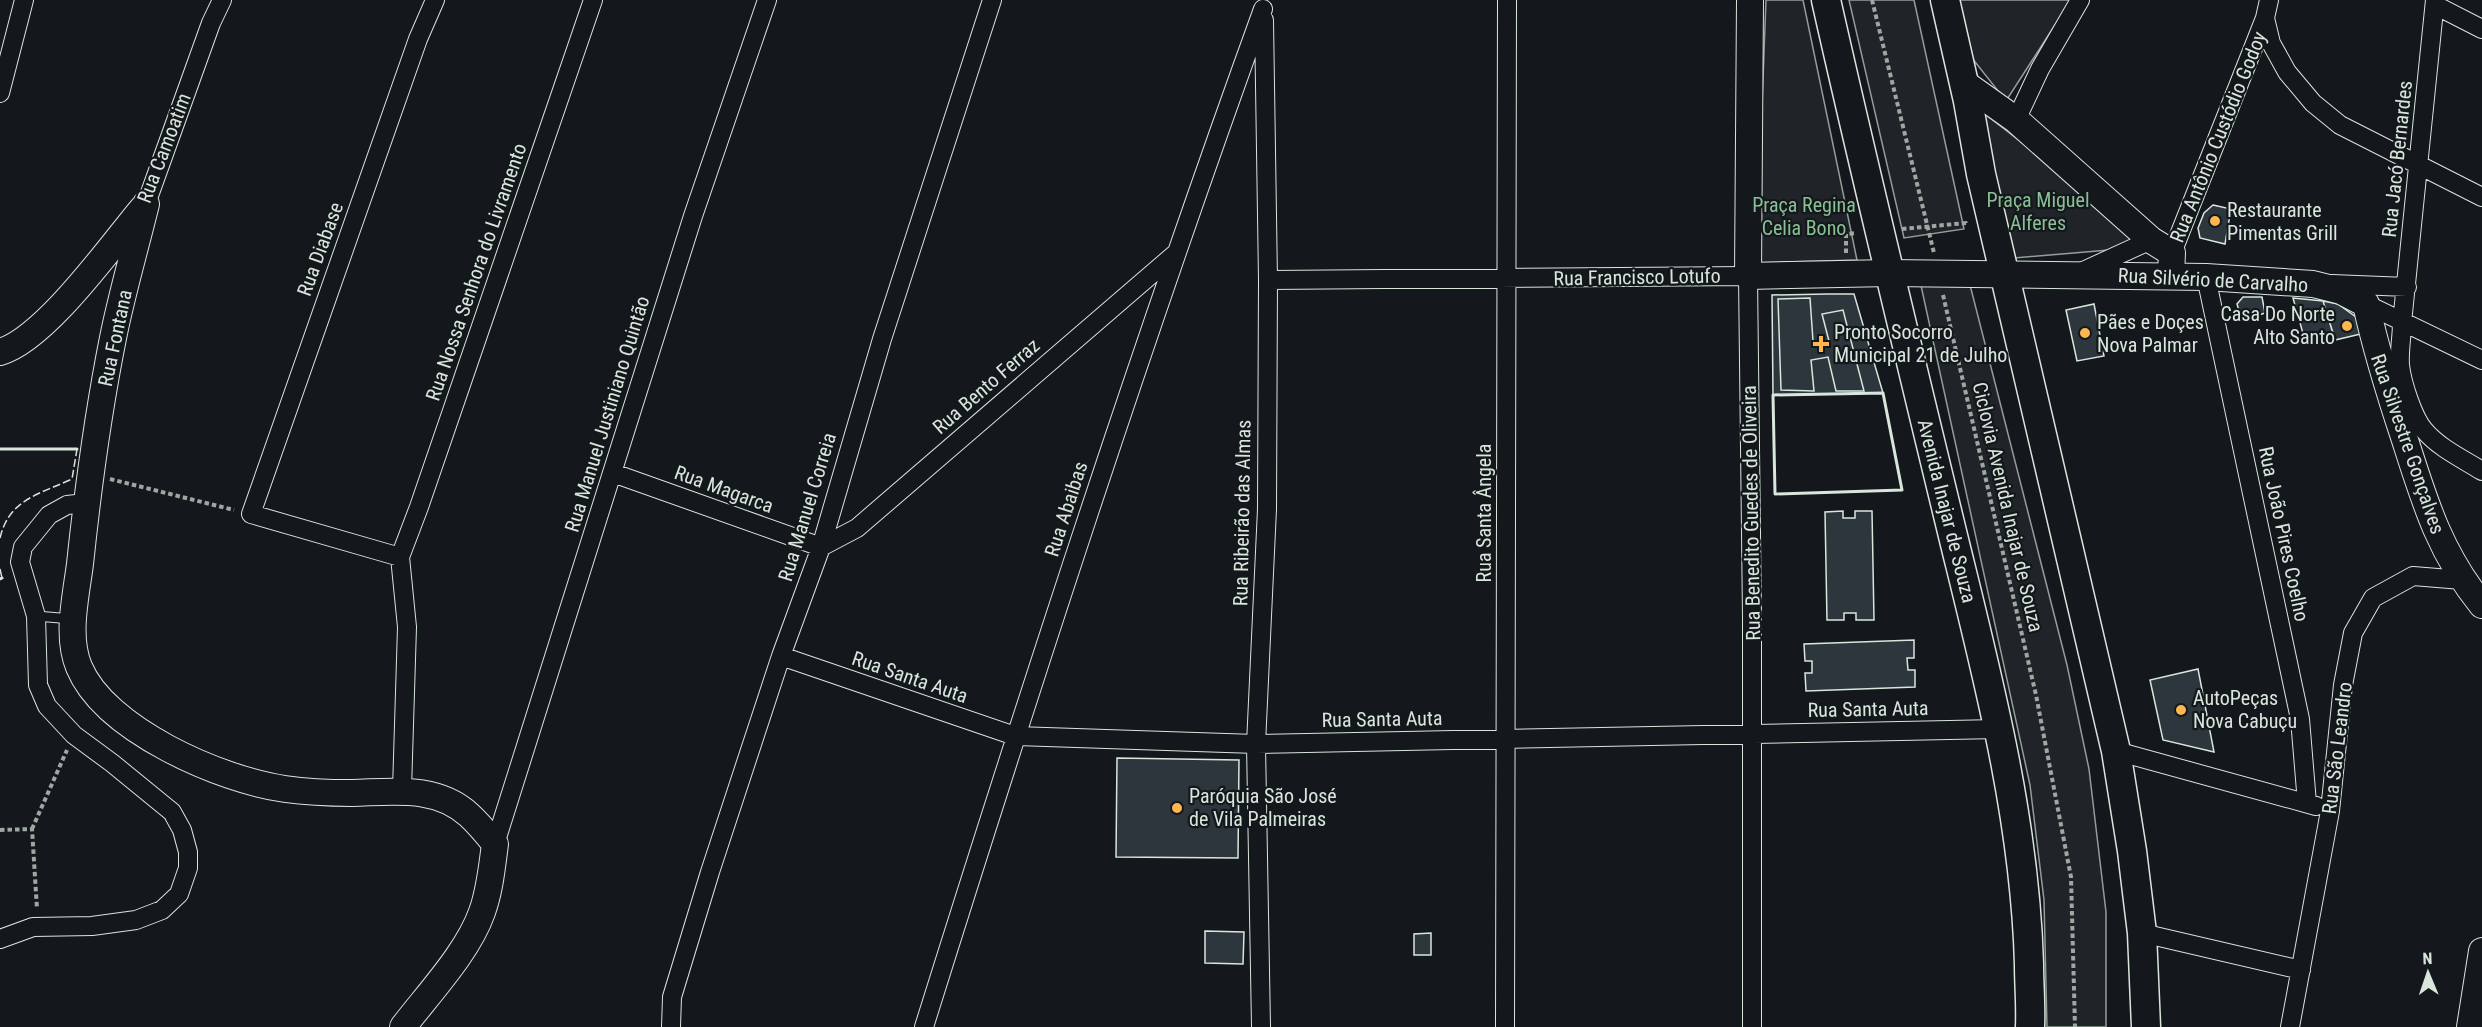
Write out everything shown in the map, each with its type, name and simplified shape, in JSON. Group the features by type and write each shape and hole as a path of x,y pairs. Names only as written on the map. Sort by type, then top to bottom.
{"main road":[{"name":"Avenida Inajar de Souza","path":"1826,0 1858,144 1979,641 1998,729 2018,833 2028,932 2030,1027"},
{"path":"1945,0 1981,174 2116,751 2142,933 2146,1027"}],"street":[{"path":"0,93 24,0"},
{"name":"Rua Camoatim","path":"0,352 22,340 52,314 90,273 146,204 211,23 222,0"},
{"name":"Rua Diabase","path":"251,514 418,39 435,0"},
{"name":"Rua Nossa Senhora do Livramento","path":"400,557 593,0"},
{"name":"Rua Manuel Justiniano Quintão","path":"495,844 693,216 767,0"},
{"name":"Rua Manuel Correia","path":"671,1027 672,997 781,656 821,547 882,339 992,0"},
{"name":"Rua Santa Ângela","path":"1505,1027 1507,0"},
{"name":"Rua Benedito Guedes de Oliveira","path":"1750,0 1748,276 1752,1027"},
{"path":"2016,120 2040,69 2080,0"},
{"path":"2435,3 2482,29"},
{"name":"Rua Jacó Bernardes","path":"2435,3 2402,323 2400,365 2418,421 2426,432 2448,450 2482,471"},
{"name":"Rua Abaibas","path":"924,1027 1015,736 1176,253 1263,5"},
{"name":"Rua Ribeirão das Almas","path":"1261,1027 1256,744 1267,509 1268,280 1263,5"},
{"path":"2267,9 2271,43 2287,72 2313,104 2340,125 2482,197"},
{"name":"Rua Antônio Custódio Godoy","path":"2165,256 2267,9"},
{"name":"Rua Silvério de Carvalho","path":"1964,83 2016,120 2165,256 2206,276 2313,284 2341,291 2402,323 2482,360"},
{"name":"Rua Fontana","path":"146,204 113,338 89,474 72,635 78,666 91,690 125,720 172,752 232,777 285,789 350,793 402,790 429,794 447,800 469,815 495,844"},
{"name":"Rua Bento Ferraz","path":"821,547 856,528 1176,253"},
{"name":"Rua Silvério de Carvalho","path":"2005,274 2071,276 2165,256"},
{"name":"Rua Silvério de Carvalho","path":"2071,276 2101,265 2165,256"},
{"name":"Rua Francisco Lotufo","path":"1268,280 1890,273 2005,274"},
{"name":"Rua João Pires Coelho","path":"2206,276 2300,720 2307,803"},
{"path":"2313,284 2407,287"},
{"name":"Rua Silvestre Gonçalves","path":"2366,304 2379,360 2423,497 2445,551 2462,580"},
{"name":"Rua Magarca","path":"613,473 821,547"},
{"path":"0,939 33,927 92,926 136,920 162,910 179,894 188,868 188,852 182,830 172,812 112,762 74,735 47,706 38,685 36,616 20,562 23,547 49,515 66,505 86,503"},
{"path":"251,514 400,557 407,627 402,790"},
{"name":"Rua São Leandro","path":"2290,1027 2330,810 2343,685 2353,633 2373,598 2414,576 2462,580"},
{"path":"2462,580 2482,605"},
{"name":"Rua Santa Auta","path":"781,656 1015,736 1256,744 1998,729"},
{"path":"2116,751 2330,810"},
{"path":"403,1027 471,935 482,914 488,893 495,844"},
{"path":"2142,933 2301,970"},
{"path":"2470,1027 2482,951"}],"lane":[{"path":"36,616 74,619"}],"path":[{"name":"Ciclovia Avenida Inajar de Souza","path":"1872,0 2037,695 2071,877 2075,1027"},
{"path":"89,474 251,514"},
{"path":"33,927 37,914 32,829 74,735"},
{"path":"0,830 32,829"}],"green space":[{"name":"Praça Regina Celia Bono","path":"1766,0 1803,0 1857,260 1756,263"},
{"path":"1849,0 1914,0 1964,229 1904,238"},
{"path":"1950,0 2071,0 2006,101 1960,43"},
{"name":"Praça Miguel Alferes","path":"1972,104 2074,183 2136,240 2109,250 2003,259"},
{"path":"1920,281 1969,281 2067,665 2089,769 2106,912 2106,1027 2047,1027 2044,900 2030,785"}],"building":[{"name":"Restaurante Pimentas Grill","path":"2213,205 2231,209 2225,244 2200,238 2198,228 2204,213"},
{"name":"Pronto Socorro Municipal 21 de Julho","path":"1854,294 1883,393 1773,395 1772,295"},
{"path":"2243,297 2262,297 2265,313 2242,321 2237,304"},
{"path":"1810,298 1813,341 1829,341 1822,314 1843,310 1864,391 1836,391 1828,357 1811,360 1814,391 1781,390 1778,299"},
{"path":"2293,298 2323,301 2333,333 2304,337"},
{"name":"Casa Do Norte Alto Santo","path":"2323,301 2338,304 2360,320 2365,333 2335,340"},
{"name":"Pães e Doçes Nova Palmar","path":"2094,304 2104,356 2077,361 2066,310"},
{"path":"1843,511 1843,518 1855,518 1855,511 1872,511 1874,620 1856,620 1856,613 1844,613 1844,620 1827,620 1825,512"},
{"path":"1914,640 1914,658 1907,658 1908,670 1915,670 1915,687 1806,691 1805,673 1812,673 1812,661 1805,661 1804,644"},
{"name":"AutoPeças Nova Cabuçu","path":"2198,669 2214,752 2163,740 2150,680"},
{"name":"Paróquia São José de Vila Palmeiras","path":"1117,758 1239,760 1238,858 1116,857"},
{"path":"1205,931 1244,932 1243,964 1205,963"},
{"path":"1431,933 1431,955 1414,955 1414,934"}],"fence":[{"path":"0,538 4,525 18,506 72,479 77,449"},
{"path":"0,569 2,578"}],"wall":[{"path":"1883,393 1902,490 1775,494 1773,395 1883,393"},
{"path":"0,449 77,449"}],"place":[{"name":"Restaurante Pimentas Grill","path":"2215,221"},
{"name":"Casa Do Norte Alto Santo","path":"2347,326"},
{"name":"Pães e Doçes Nova Palmar","path":"2085,333"},
{"name":"Pronto Socorro Municipal 21 de Julho","path":"1821,344"},
{"name":"AutoPeças Nova Cabuçu","path":"2181,710"},
{"name":"Paróquia São José de Vila Palmeiras","path":"1177,808"}]}
